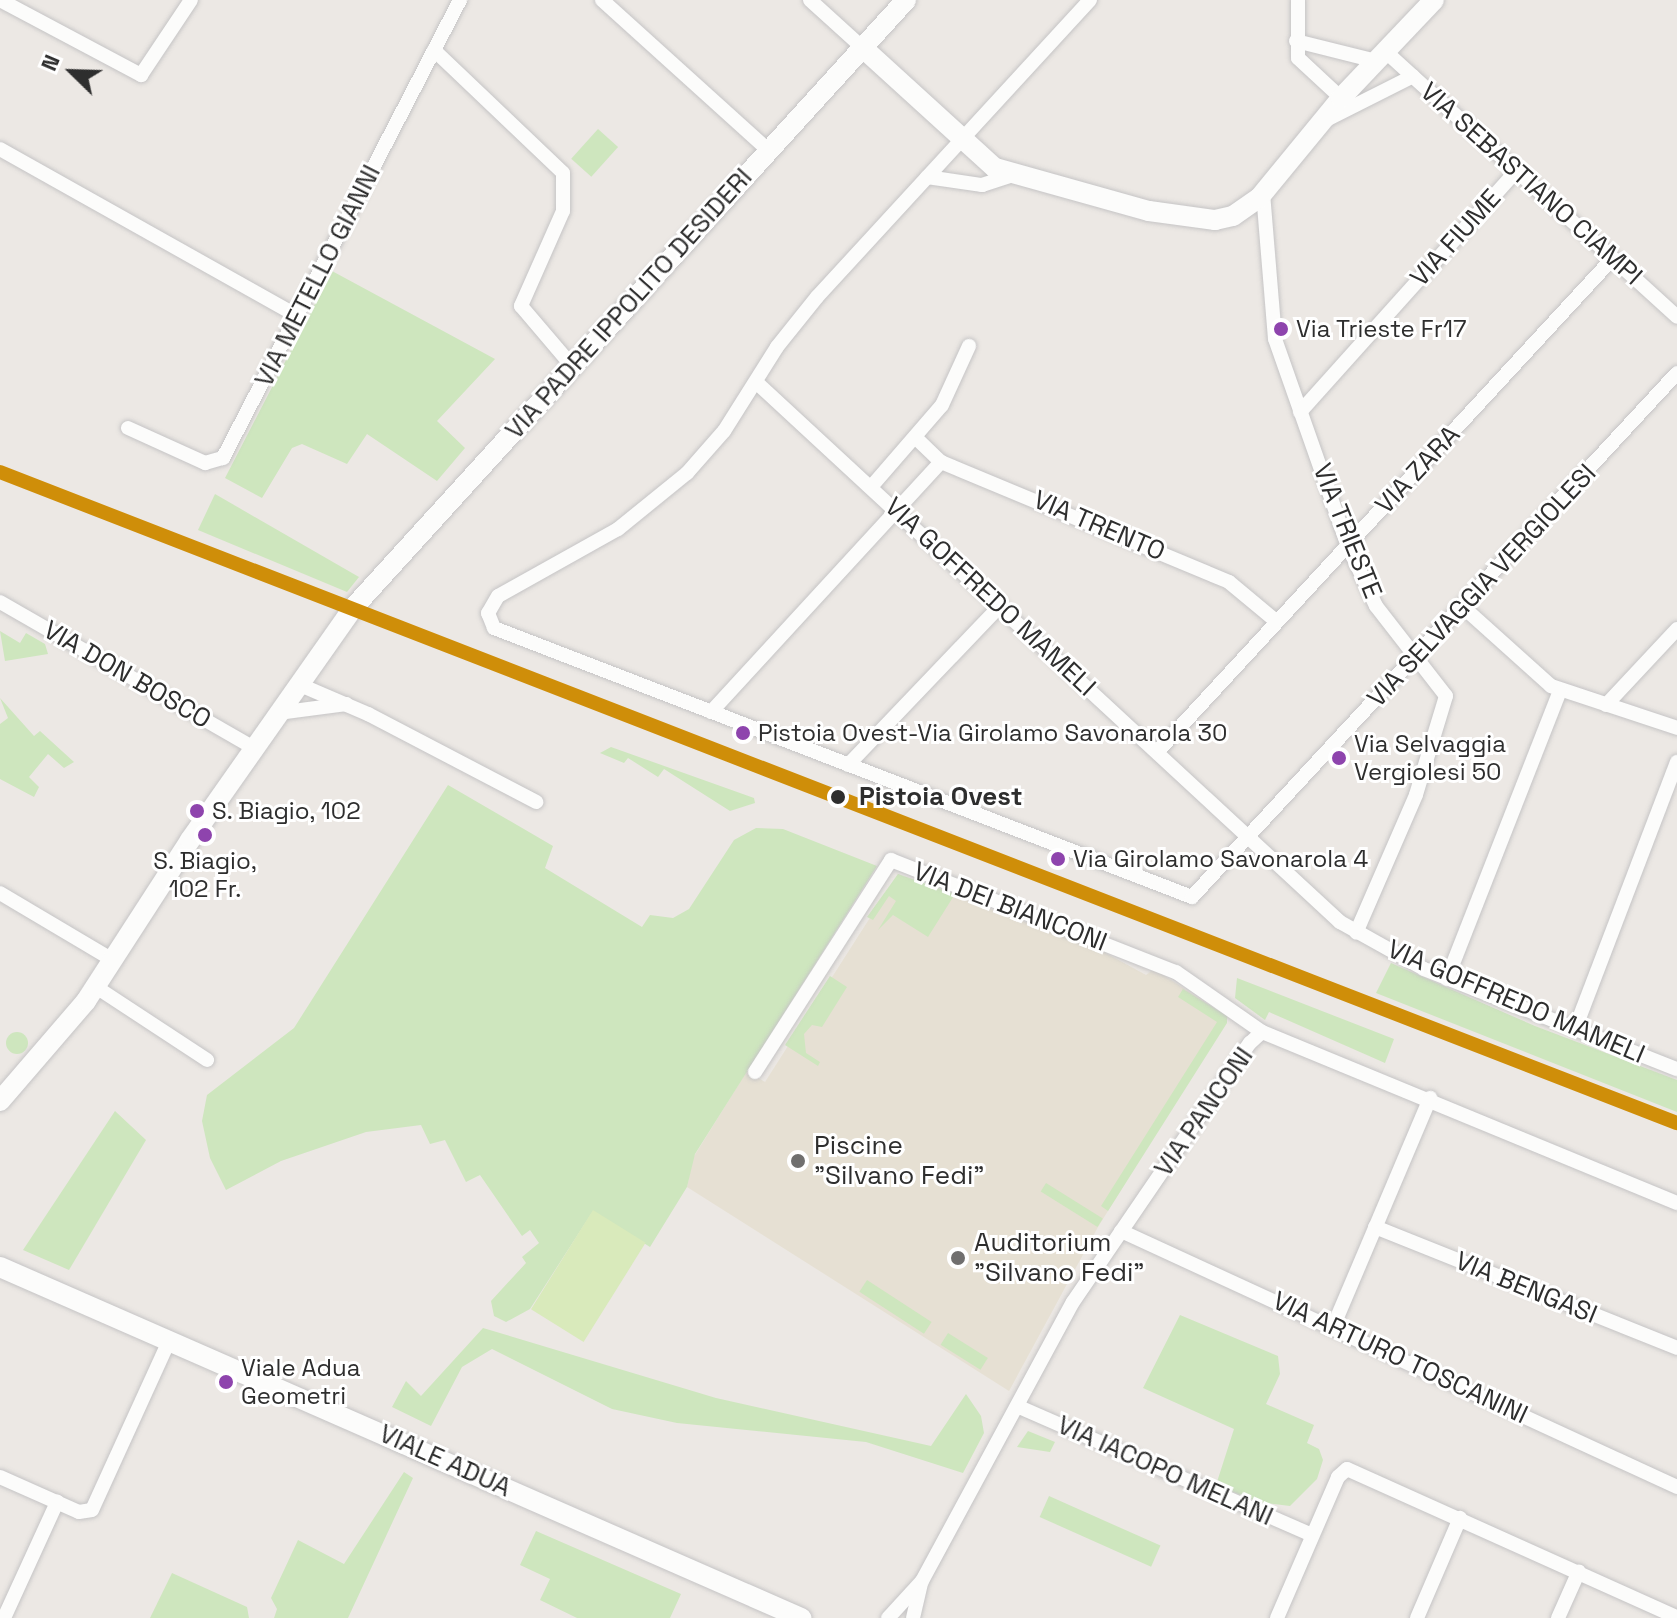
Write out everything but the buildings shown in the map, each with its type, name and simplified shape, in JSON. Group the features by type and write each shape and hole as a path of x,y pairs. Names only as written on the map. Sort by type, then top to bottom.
{"street":[{"path":"0,0 141,75 191,0"},
{"name":"VIA METELLO GIANNI","path":"128,428 200,461 220,462 460,0"},
{"path":"602,0 769,151"},
{"path":"810,0 960,140 1013,175 1149,211 1215,220 1243,210 1263,193 1341,98 1434,0"},
{"name":"VIA PADRE IPPOLITO DESIDERI","path":"0,1101 96,987 254,748 353,608 906,0"},
{"path":"1001,605 848,765 497,630 488,618 494,600 596,542 657,500 714,443 817,297 1090,0"},
{"path":"1298,0 1296,41 1300,60 1341,98"},
{"path":"1296,41 1380,56"},
{"path":"434,50 563,173 563,211 521,306 572,366"},
{"name":"VIA SEBASTIANO CIAMPI","path":"1380,56 1413,76 1677,317"},
{"path":"1321,123 1413,76"},
{"path":"0,149 298,316"},
{"name":"VIA FIUME","path":"1300,412 1516,171"},
{"path":"927,177 982,185 1013,175"},
{"name":"VIA TRIESTE","path":"1263,193 1273,328 1348,546 1376,606 1444,690 1445,710 1408,816 1356,933"},
{"name":"VIA ZARA","path":"1157,752 1613,258"},
{"path":"871,487 916,438 946,399 969,346"},
{"name":"VIA SELVAGGIA VERGIOLESI","path":"848,765 1187,898 1201,893 1677,373"},
{"name":"VIA GOFFREDO MAMELI","path":"756,382 1356,933 1447,979 1677,1069"},
{"name":"VIA TRENTO","path":"916,438 941,462 1229,582 1277,622"},
{"path":"711,712 941,462"},
{"name":"VIA DON BOSCO","path":"0,602 254,748"},
{"path":"1463,607 1536,675 1560,690 1677,728"},
{"path":"1606,705 1677,629"},
{"path":"298,684 347,704 536,802"},
{"path":"1447,979 1560,690"},
{"path":"278,713 347,704"},
{"path":"1575,1029 1677,762"},
{"name":"VIA DEI BIANCONI","path":"755,1072 891,860 1176,972 1262,1032"},
{"path":"0,893 113,960"},
{"path":"96,987 207,1060"},
{"name":"VIA PANCONI","path":"888,1618 922,1581 1019,1407 1073,1302 1250,1043 1262,1032 1430,1098 1677,1203"},
{"path":"1333,1327 1430,1098"},
{"name":"VIA BENGASI","path":"1375,1227 1677,1348"},
{"name":"VIA ARTURO TOSCANINI","path":"1121,1231 1677,1487"},
{"name":"VIALE ADUA","path":"0,1267 801,1618"},
{"path":"0,1477 84,1513 96,1505 170,1339"},
{"name":"VIA IACOPO MELANI","path":"1019,1407 1312,1535"},
{"path":"1277,1618 1338,1477 1347,1469 1677,1617"},
{"path":"4,1618 57,1502"},
{"path":"1417,1618 1460,1518"},
{"path":"1558,1618 1579,1571"},
{"name":"VIA PANCONI","path":"913,1618 922,1581"}],"shaded area":[{"path":"898,874 1102,951 1146,975 1154,969 1228,1017 1098,1227 1009,1391 687,1187 693,1158 747,1071 765,1082"}],"green space":[{"path":"598,129 618,147 591,177 571,159"},
{"path":"332,271 495,359 437,421 465,448 437,481 367,434 347,464 302,444 292,448 262,498 225,478"},
{"path":"215,494 359,577 347,592 198,530"},
{"path":"0,631 20,643 26,633 45,644 48,654 5,661"},
{"path":"0,698 34,736 40,731 74,762 64,768 48,754 29,777 39,787 34,797 0,779 0,724 8,718"},
{"path":"611,747 754,798 755,803 730,811 664,769 658,777 628,758 624,763 600,753"},
{"path":"448,785 553,846 545,868 642,927 650,915 673,918 689,909 734,840 756,828 783,829 877,866 695,1154 687,1187 650,1247 593,1211 530,1309 506,1322 494,1316 491,1301 526,1263 522,1257 539,1243 530,1230 522,1236 480,1175 466,1182 445,1140 430,1144 421,1125 366,1132 281,1161 226,1190 210,1158 202,1121 207,1095 294,1028"},
{"path":"898,874 955,894 928,937 893,915 878,930 896,901 889,896 873,920 867,917"},
{"path":"1391,963 1535,1026 1677,1080 1677,1112 1376,993"},
{"path":"830,976 847,987 822,1027 812,1025 804,1034 806,1053 820,1062 818,1066 785,1045"},
{"path":"1237,978 1394,1039 1385,1063 1269,1012 1265,1020 1235,998"},
{"path":"1183,989 1227,1016 1227,1023 1108,1211 1101,1206 1217,1022 1178,997"},
{"path":"13,1032 21,1032 28,1043 21,1054 13,1054 6,1047 6,1039"},
{"path":"115,1111 146,1140 69,1270 23,1250"},
{"path":"1046,1183 1103,1219 1098,1227 1041,1191"},
{"path":"593,1210 646,1243 584,1342 531,1309"},
{"path":"867,1280 932,1322 924,1334 859,1292"},
{"path":"1180,1315 1278,1356 1280,1374 1266,1404 1314,1425 1307,1443 1319,1449 1323,1460 1317,1479 1290,1506 1258,1502 1216,1485 1234,1429 1143,1388"},
{"path":"483,1328 716,1398 931,1446 966,1394 981,1416 984,1433 963,1473 866,1442 677,1423 612,1409 492,1349 462,1367 431,1426 392,1407 406,1381 421,1396"},
{"path":"948,1333 988,1358 980,1370 941,1345"},
{"path":"1028,1431 1055,1442 1050,1452 1017,1447"},
{"path":"404,1472 413,1478 348,1618 274,1618 277,1609 271,1598 298,1540 344,1564"},
{"path":"1049,1496 1160,1546 1151,1567 1040,1517"},
{"path":"536,1531 681,1594 670,1618 577,1618 540,1600 550,1579 520,1565"},
{"path":"172,1573 247,1607 249,1618 150,1618"}],"transit line":[{"path":"0,472 1677,1123"}],"place":[{"name":"Via Trieste Fr17","path":"1281,329"},
{"name":"Pistoia Ovest-Via Girolamo Savonarola 30","path":"743,733"},
{"name":"Via Selvaggia Vergiolesi 50","path":"1339,758"},
{"name":"Pistoia Ovest","path":"838,797"},
{"name":"S. Biagio, 102","path":"197,811"},
{"name":"S. Biagio, 102 Fr.","path":"205,835"},
{"name":"Via Girolamo Savonarola 4","path":"1058,859"},
{"name":"Piscine \"Silvano Fedi\"","path":"798,1161"},
{"name":"Auditorium \"Silvano Fedi\"","path":"958,1258"},
{"name":"Viale Adua Geometri","path":"226,1382"}]}
